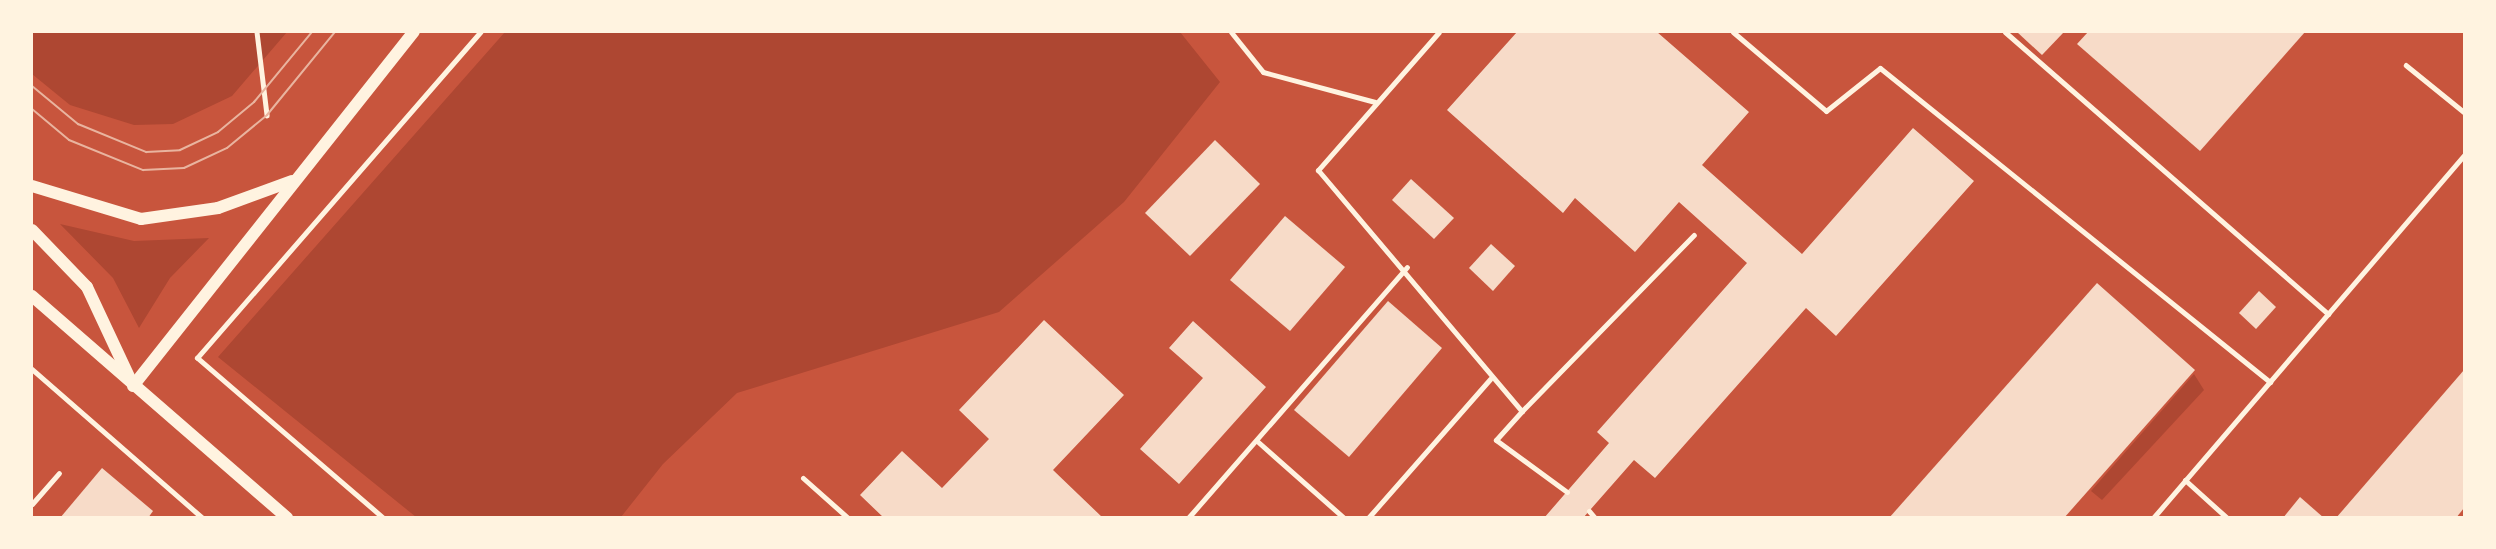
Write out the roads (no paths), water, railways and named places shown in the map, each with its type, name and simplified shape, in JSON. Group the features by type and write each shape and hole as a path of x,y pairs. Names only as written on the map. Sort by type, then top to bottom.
{"street":[{"path":"133,386 292,181 414,32"},
{"path":"32,186 141,219 218,208 292,181"},
{"path":"32,229 87,287 133,386"},
{"path":"32,296 286,517"}],"lane":[{"path":"1231,32 1263,72 1374,102"},
{"path":"1439,32 1374,102 1318,170 1407,267 1490,379 1522,411"},
{"path":"1733,32 1826,111 1880,68 2270,382"},
{"path":"2005,32 2328,314"},
{"path":"2153,517 2465,155"},
{"path":"1567,492 1496,440 1694,235"},
{"path":"1188,517 1407,267"},
{"path":"1368,517 1490,379"},
{"path":"1257,440 1344,517"},
{"path":"32,504 59,473"},
{"path":"803,478 848,517"},
{"path":"2185,480 2227,517"},
{"path":"1588,511 1595,517"}],"tram line":[{"path":"32,86 78,124 146,152 180,150 218,132 254,102 312,32"},
{"path":"32,109 69,140 143,170 184,168 227,148 267,115 335,32"}]}
